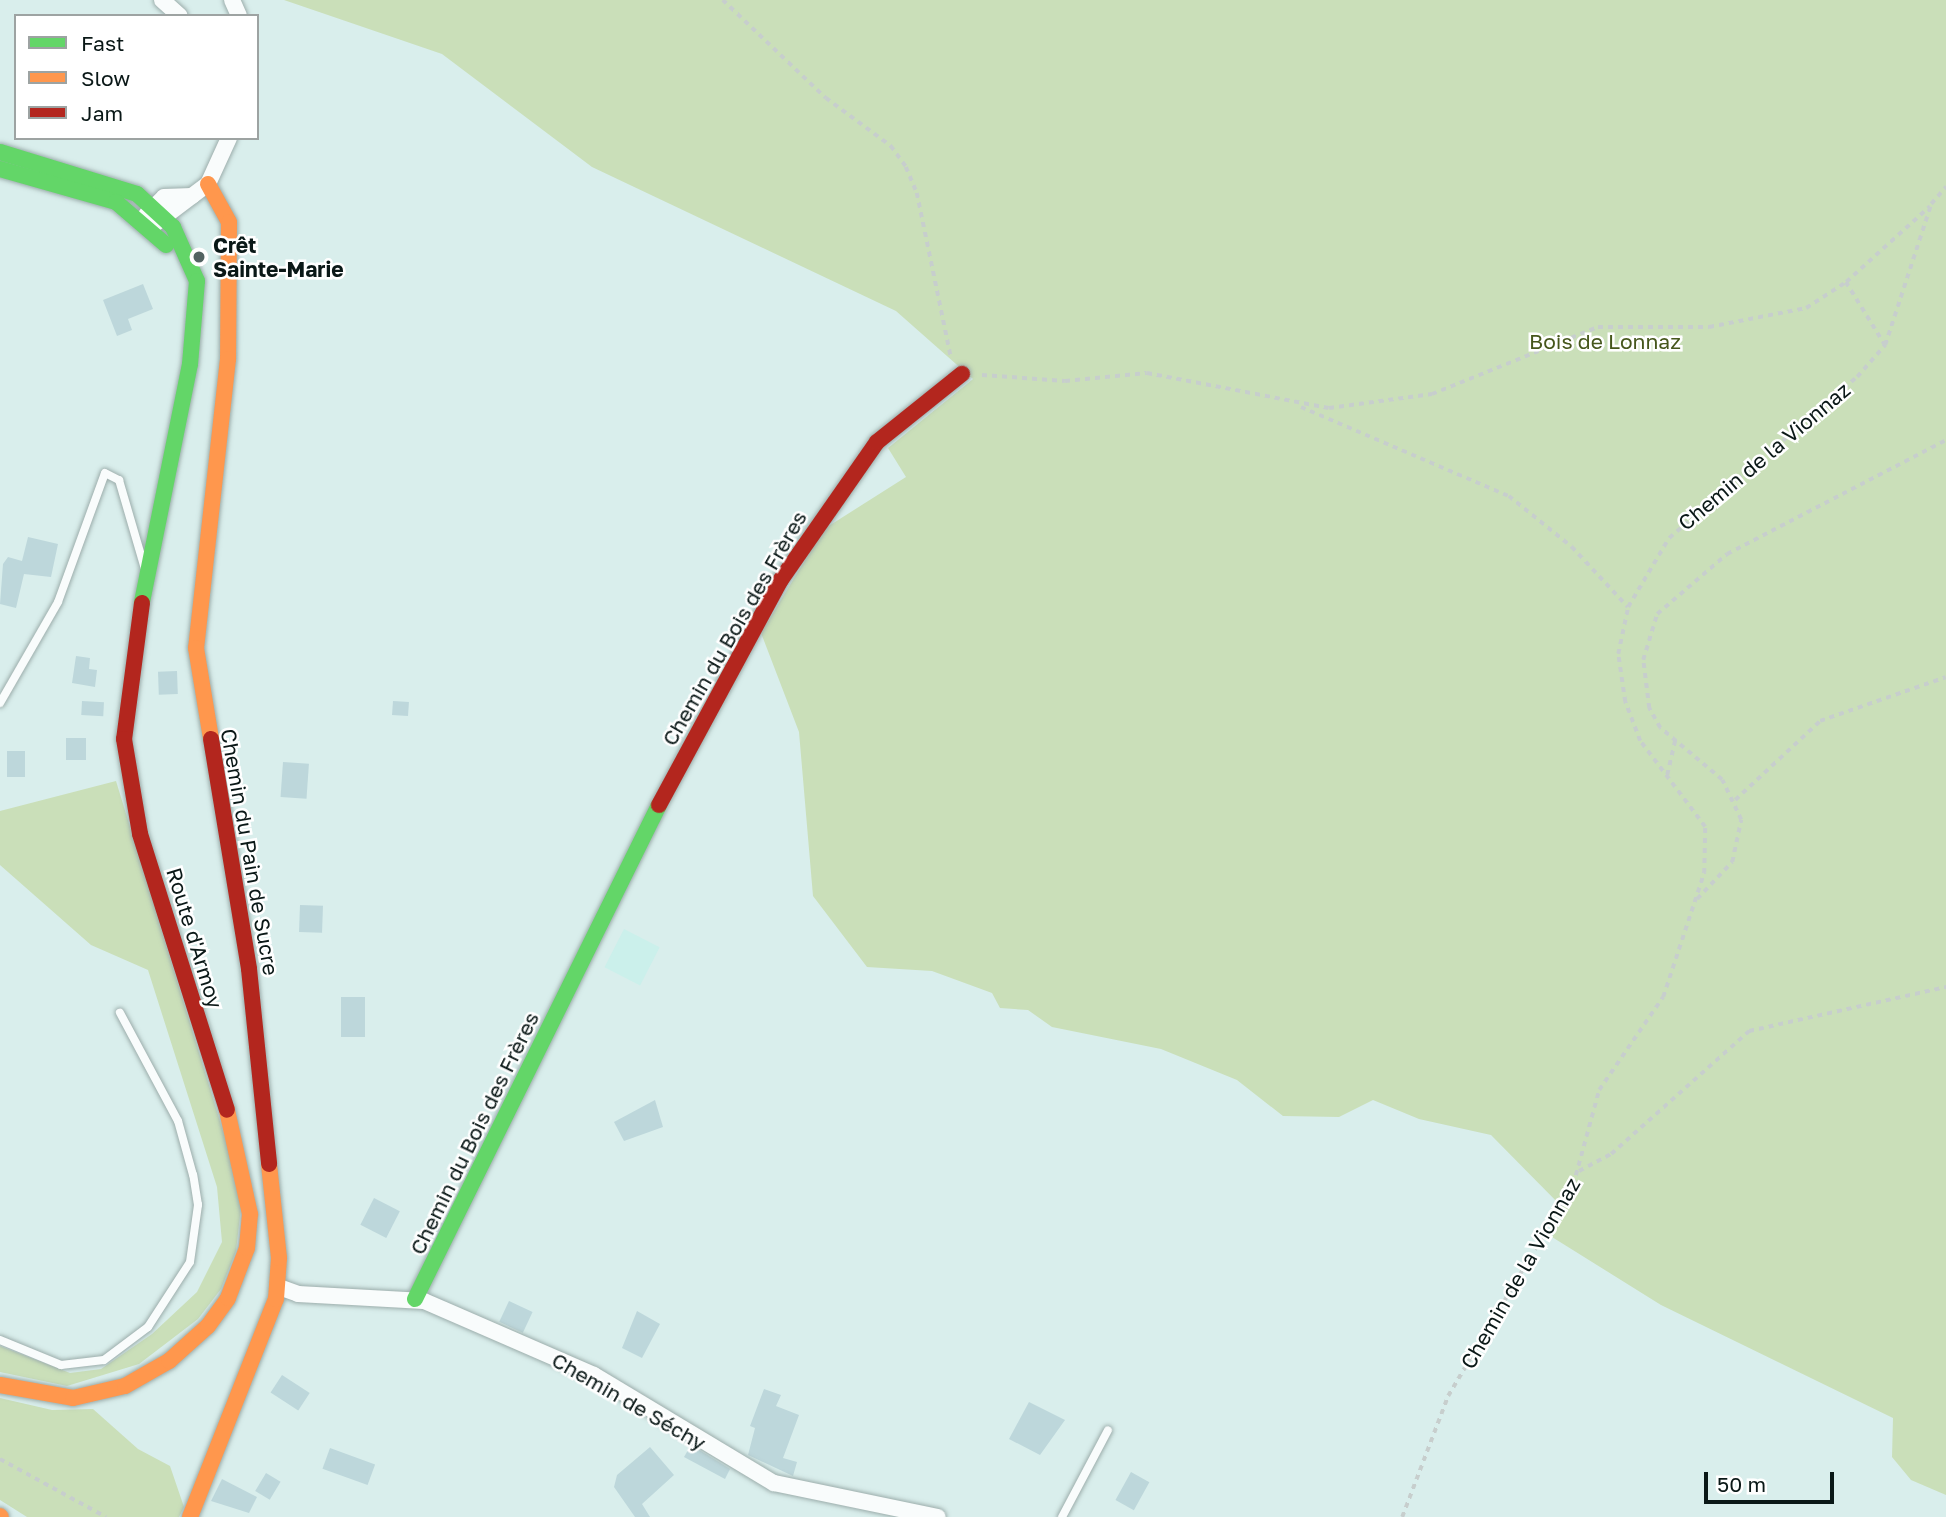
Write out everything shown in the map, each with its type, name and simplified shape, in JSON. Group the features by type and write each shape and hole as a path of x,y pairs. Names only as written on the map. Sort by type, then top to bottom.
{"street":[{"path":"162,0 178,14"},
{"path":"153,217 208,184 228,140"},
{"path":"0,152 110,181 153,217"},
{"path":"0,169 101,196 153,217"},
{"name":"Chemin du Pain de Sucre","path":"190,1517 279,1287 275,1172 249,969 197,648 229,359 229,222 208,184"},
{"name":"Route d'Armoy","path":"0,1385 73,1398 140,1378 208,1326 236,1282 247,1248 249,1196 240,1150 128,781 125,710 147,572 195,323 195,274 153,217"},
{"name":"Chemin du Bois des Frères","path":"415,1299 687,748 780,580 877,442 962,373"},
{"name":"Chemin de Séchy","path":"279,1287 298,1294 415,1299 594,1375 774,1483 938,1517"}],"lane":[{"path":"0,704 58,602 105,473 117,476 136,554 147,572"},
{"path":"0,1339 61,1364 104,1360 148,1327 190,1262 198,1205 190,1164 152,1065 120,1013"},
{"path":"1062,1517 1108,1430"}],"path":[{"path":"723,0 826,98 891,146 906,167 924,222 946,342 962,373 1065,382 1147,373 1299,406 1509,496 1572,547 1628,607"},
{"name":"Chemin de la Vionnaz","path":"1402,1517 1448,1396 1566,1199 1579,1171 1599,1090 1663,997 1704,873 1705,827 1640,741 1625,702 1618,654 1628,607 1669,538 1857,377 1885,345 1931,205 1946,187"},
{"path":"1299,406 1432,394 1598,327 1743,324 1806,308 1846,282 1931,205"},
{"path":"1846,282 1885,345"},
{"path":"1695,901 1732,862 1740,841 1735,800 1714,772 1675,740 1649,708 1643,660 1647,635 1673,596 1727,554 1808,506 1946,440"},
{"path":"1735,800 1820,721 1946,677"},
{"path":"1667,775 1675,740"},
{"path":"1579,1171 1611,1154 1749,1031 1946,987"},
{"path":"0,1459 106,1517"}],"shaded area":[{"path":"624,929 660,947 640,985 604,967"}],"green space":[{"name":"Bois de Lonnaz","path":"284,0 1946,0 1946,1495 1911,1480 1892,1457 1893,1418 1661,1305 1552,1237 1566,1211 1491,1135 1419,1119 1373,1100 1339,1117 1283,1116 1237,1080 1161,1049 1052,1027 1028,1010 1000,1008 992,993 932,971 867,967 813,896 799,732 761,633 824,529 906,477 888,448 973,379 896,311 592,167 442,54"},
{"path":"116,781 233,1164 241,1207 236,1251 221,1289 198,1319 139,1364 67,1386 0,1372 0,1346 70,1373 101,1369 152,1334 197,1292 222,1242 217,1187 148,970 91,945 0,865 0,811"},
{"path":"0,1398 52,1410 93,1409 138,1449 170,1466 184,1507 179,1517 27,1517 0,1500"}],"building":[{"path":"143,284 153,309 128,319 132,330 117,336 103,300"},
{"path":"28,537 58,544 51,577 24,574 16,608 0,604 3,564 8,557 22,561"},
{"path":"76,656 90,658 89,669 97,670 95,687 72,683"},
{"path":"177,671 178,694 159,695 158,672"},
{"path":"82,701 104,702 103,716 81,715"},
{"path":"393,701 409,702 408,716 392,715"},
{"path":"66,738 86,738 86,760 66,760"},
{"path":"7,751 25,751 25,777 7,777"},
{"path":"283,762 309,764 306,799 281,797"},
{"path":"300,905 323,906 322,933 299,932"},
{"path":"341,997 365,997 365,1037 341,1037"},
{"path":"655,1100 663,1127 624,1141 614,1122"},
{"path":"374,1198 400,1211 386,1238 360,1225"},
{"path":"509,1301 533,1312 523,1333 499,1322"},
{"path":"637,1311 660,1324 642,1358 622,1348"},
{"path":"282,1375 310,1393 298,1411 271,1393"},
{"path":"764,1389 781,1395 776,1406 799,1415 783,1458 797,1462 793,1476 748,1455 755,1428 750,1426"},
{"path":"1029,1402 1065,1420 1040,1455 1009,1439"},
{"path":"691,1445 730,1469 725,1479 684,1457"},
{"path":"650,1447 674,1475 642,1504 650,1517 635,1517 614,1487 617,1475"},
{"path":"330,1448 375,1464 368,1485 322,1469"},
{"path":"1131,1472 1149,1482 1134,1510 1115,1500"},
{"path":"266,1473 281,1482 270,1500 255,1491"},
{"path":"222,1479 257,1497 249,1513 211,1501"}],"traffic: fast":[{"path":"0,152 137,194 173,227 197,281 190,364 142,603"},
{"path":"0,169 116,202 166,245"},
{"path":"415,1299 659,805"}],"traffic: slow":[{"path":"208,184 229,222 228,359 196,648 211,739"},
{"path":"0,1385 73,1398 125,1386 169,1361 208,1326 228,1298 247,1248 250,1214 227,1110"},
{"path":"190,1517 276,1299 279,1258 269,1164"}],"traffic: jam":[{"path":"659,805 780,581 877,442 962,374"},
{"path":"142,603 124,739 140,834 227,1110"},
{"path":"211,739 249,969 269,1164"}],"place":[{"name":"Crêt Sainte-Marie","path":"199,257"}]}
